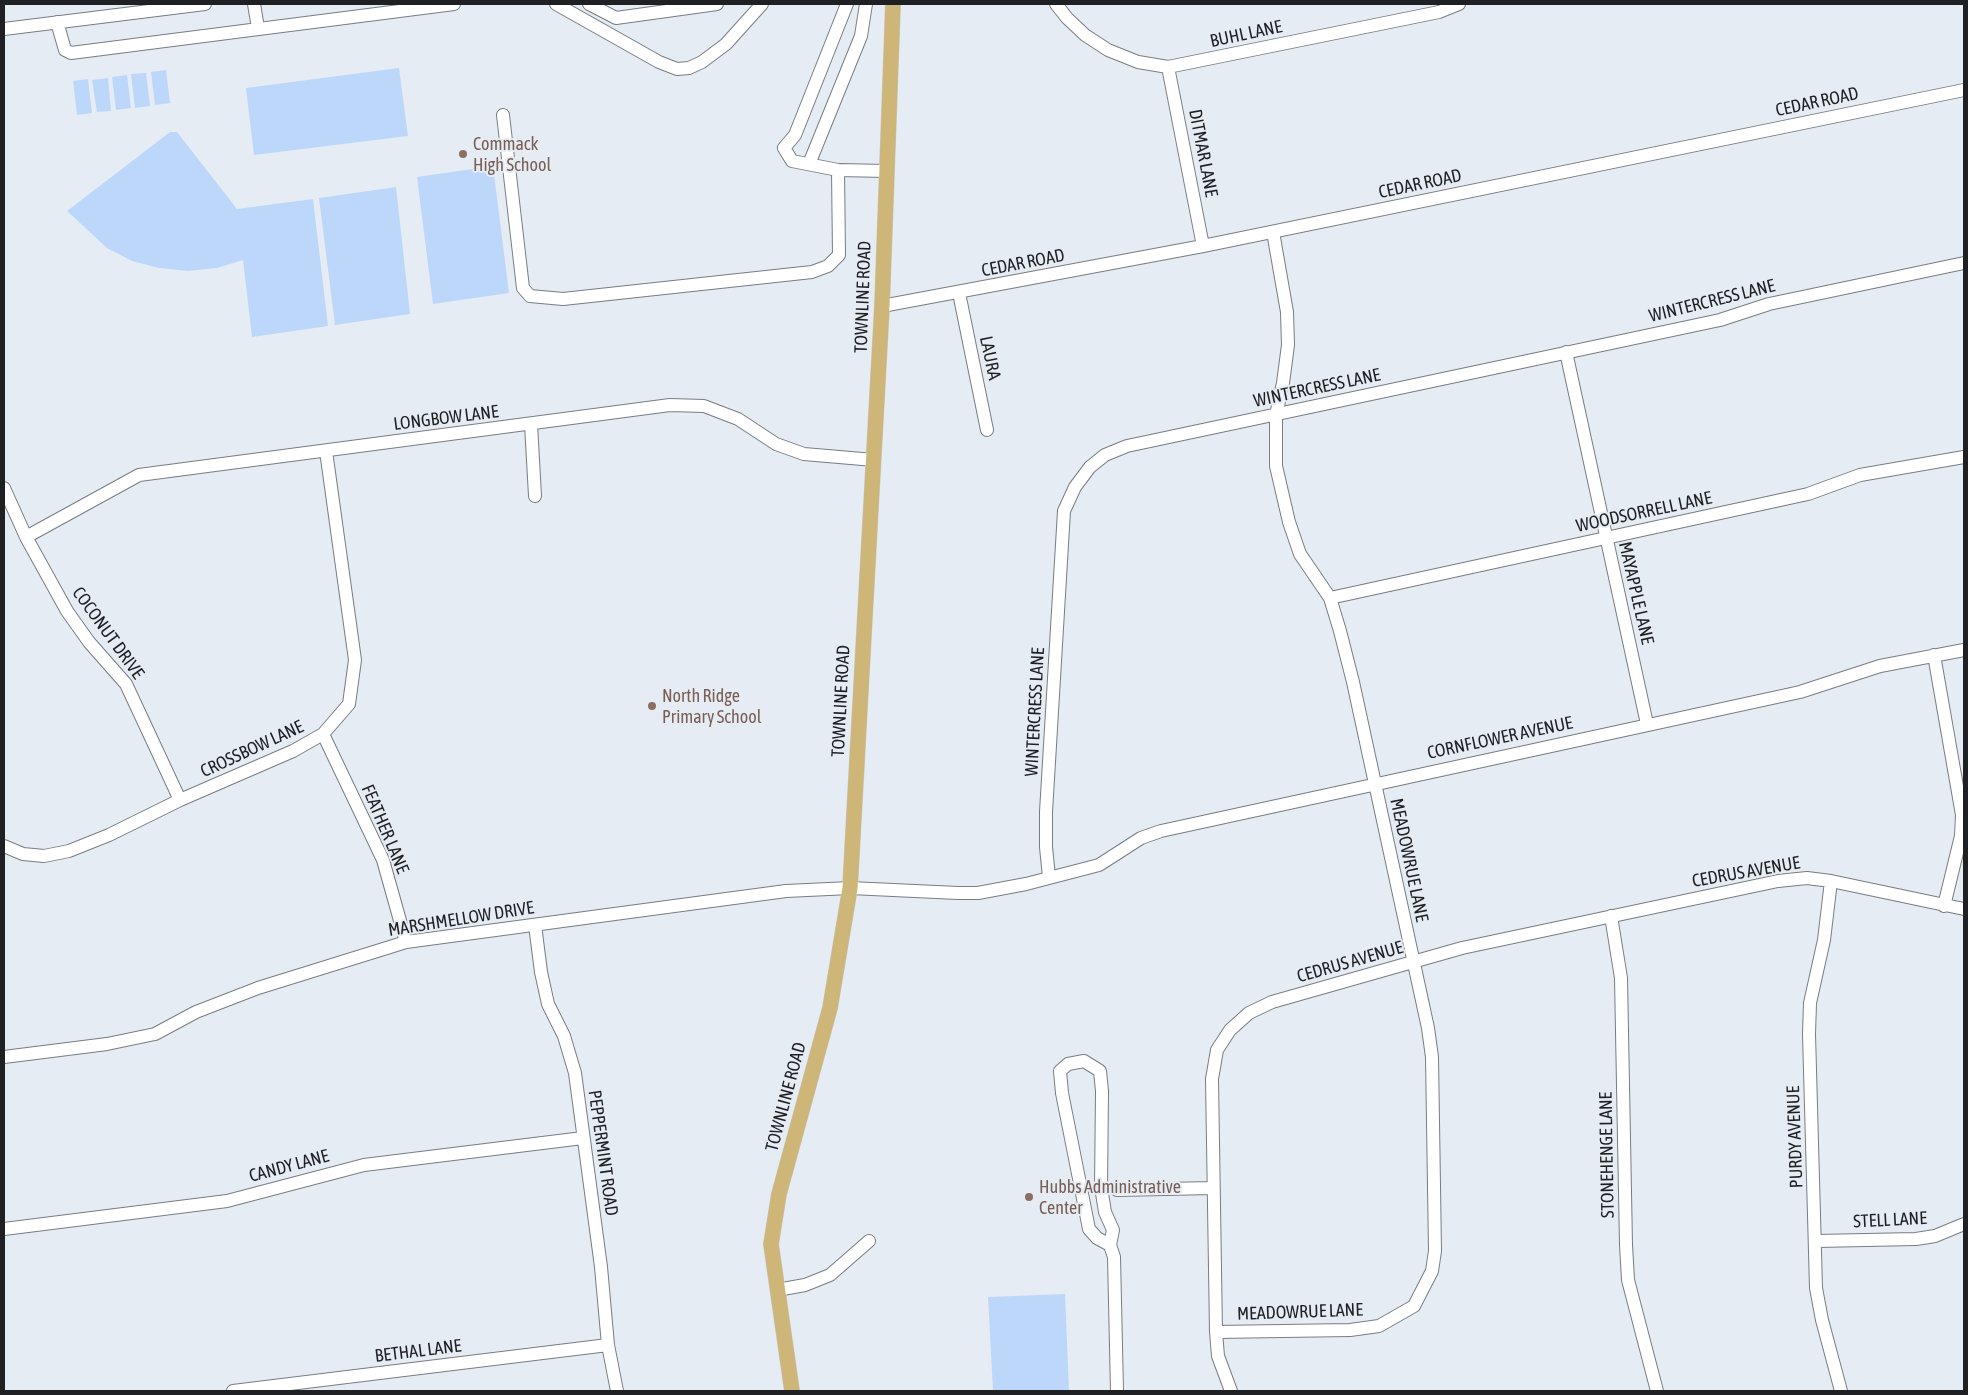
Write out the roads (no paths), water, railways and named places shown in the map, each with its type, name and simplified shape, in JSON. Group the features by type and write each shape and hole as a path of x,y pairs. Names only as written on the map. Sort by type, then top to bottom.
{"main road":[{"name":"TOWNLINE ROAD","path":"792,1391 771,1244 779,1194 830,1008 850,888 882,306 893,4"}],"street":[{"path":"4,29 205,4"},
{"path":"254,4 258,28"},
{"path":"57,22 65,50 71,53 454,4"},
{"path":"557,4 659,62 677,69 690,68 702,62 726,44 762,4"},
{"path":"588,4 616,18 717,4"},
{"path":"847,4 795,135 784,148 792,161 838,170 887,171"},
{"path":"810,164 861,36 866,4"},
{"name":"BUHL LANE","path":"1056,4 1067,18 1085,35 1108,50 1138,62 1168,67 1438,12 1459,4"},
{"name":"DITMAR LANE","path":"1168,67 1203,246"},
{"name":"CEDAR ROAD","path":"882,306 1203,246 1964,90"},
{"path":"503,115 523,288 530,296 563,299 812,272 828,266 839,254 838,170"},
{"name":"MEADOWRUE LANE","path":"1216,1332 1350,1330 1378,1326 1414,1306 1432,1271 1435,1251 1432,1057 1414,962 1353,682 1330,598 1300,554 1288,522 1276,466 1276,415 1288,345 1286,304 1273,232"},
{"name":"WINTERCRESS LANE","path":"1049,877 1046,847 1046,812 1064,511 1075,487 1090,467 1105,455 1128,446 1720,320 1769,304 1964,263"},
{"name":"LAURA","path":"959,293 987,430"},
{"name":"MAYAPPLE LANE","path":"1566,352 1647,724"},
{"name":"LONGBOW LANE","path":"26,537 139,475 670,404 704,406 738,419 776,444 804,454 874,460"},
{"path":"531,424 535,496"},
{"name":"CROSSBOW LANE","path":"4,846 23,854 44,856 69,851 139,822 180,800 293,751 323,734 349,704 355,660 326,451"},
{"name":"WOODSORRELL LANE","path":"1330,598 1808,494 1860,475 1964,457"},
{"name":"COCONUT DRIVE","path":"4,488 26,537 67,611 89,642 126,684 180,800"},
{"name":"CORNFLOWER AVENUE","path":"1049,877 1099,865 1141,838 1161,830 1800,692 1880,666 1964,650"},
{"path":"1934,655 1962,815 1962,836 1944,906"},
{"name":"FEATHER LANE","path":"323,734 384,860 406,942"},
{"name":"MARSHMELLOW DRIVE","path":"4,1057 107,1044 155,1034 196,1012 258,988 406,942 786,891 850,888 978,893 1049,877"},
{"name":"CEDRUS AVENUE","path":"1231,1391 1218,1356 1216,1332 1212,1079 1218,1050 1230,1030 1249,1013 1272,1002 1462,948 1778,881 1806,878 1831,881 1964,909"},
{"name":"PURDY AVENUE","path":"1831,881 1824,940 1810,1003 1816,1288 1822,1320 1841,1391"},
{"name":"STONEHENGE LANE","path":"1611,916 1621,978 1628,1280 1657,1391"},
{"name":"PEPPERMINT ROAD","path":"535,925 541,972 548,1004 564,1036 575,1073 601,1266 608,1345 617,1391"},
{"path":"1110,1245 1097,1238 1089,1229 1062,1092 1060,1071 1068,1064 1084,1061 1100,1071 1102,1091 1101,1187 1105,1212 1113,1230 1110,1245 1114,1257 1117,1391"},
{"name":"CANDY LANE","path":"4,1229 227,1201 364,1165 583,1138"},
{"path":"1117,1190 1213,1188"},
{"name":"STELL LANE","path":"1816,1241 1916,1239 1935,1236 1964,1224"},
{"path":"777,1290 805,1285 830,1275 869,1241"},
{"name":"BETHAL LANE","path":"233,1391 608,1345"}],"place":[{"name":"Commack High School","path":"463,154"},
{"name":"North Ridge Primary School","path":"652,706"},
{"name":"Hubbs Administrative Center","path":"1029,1197"}]}
